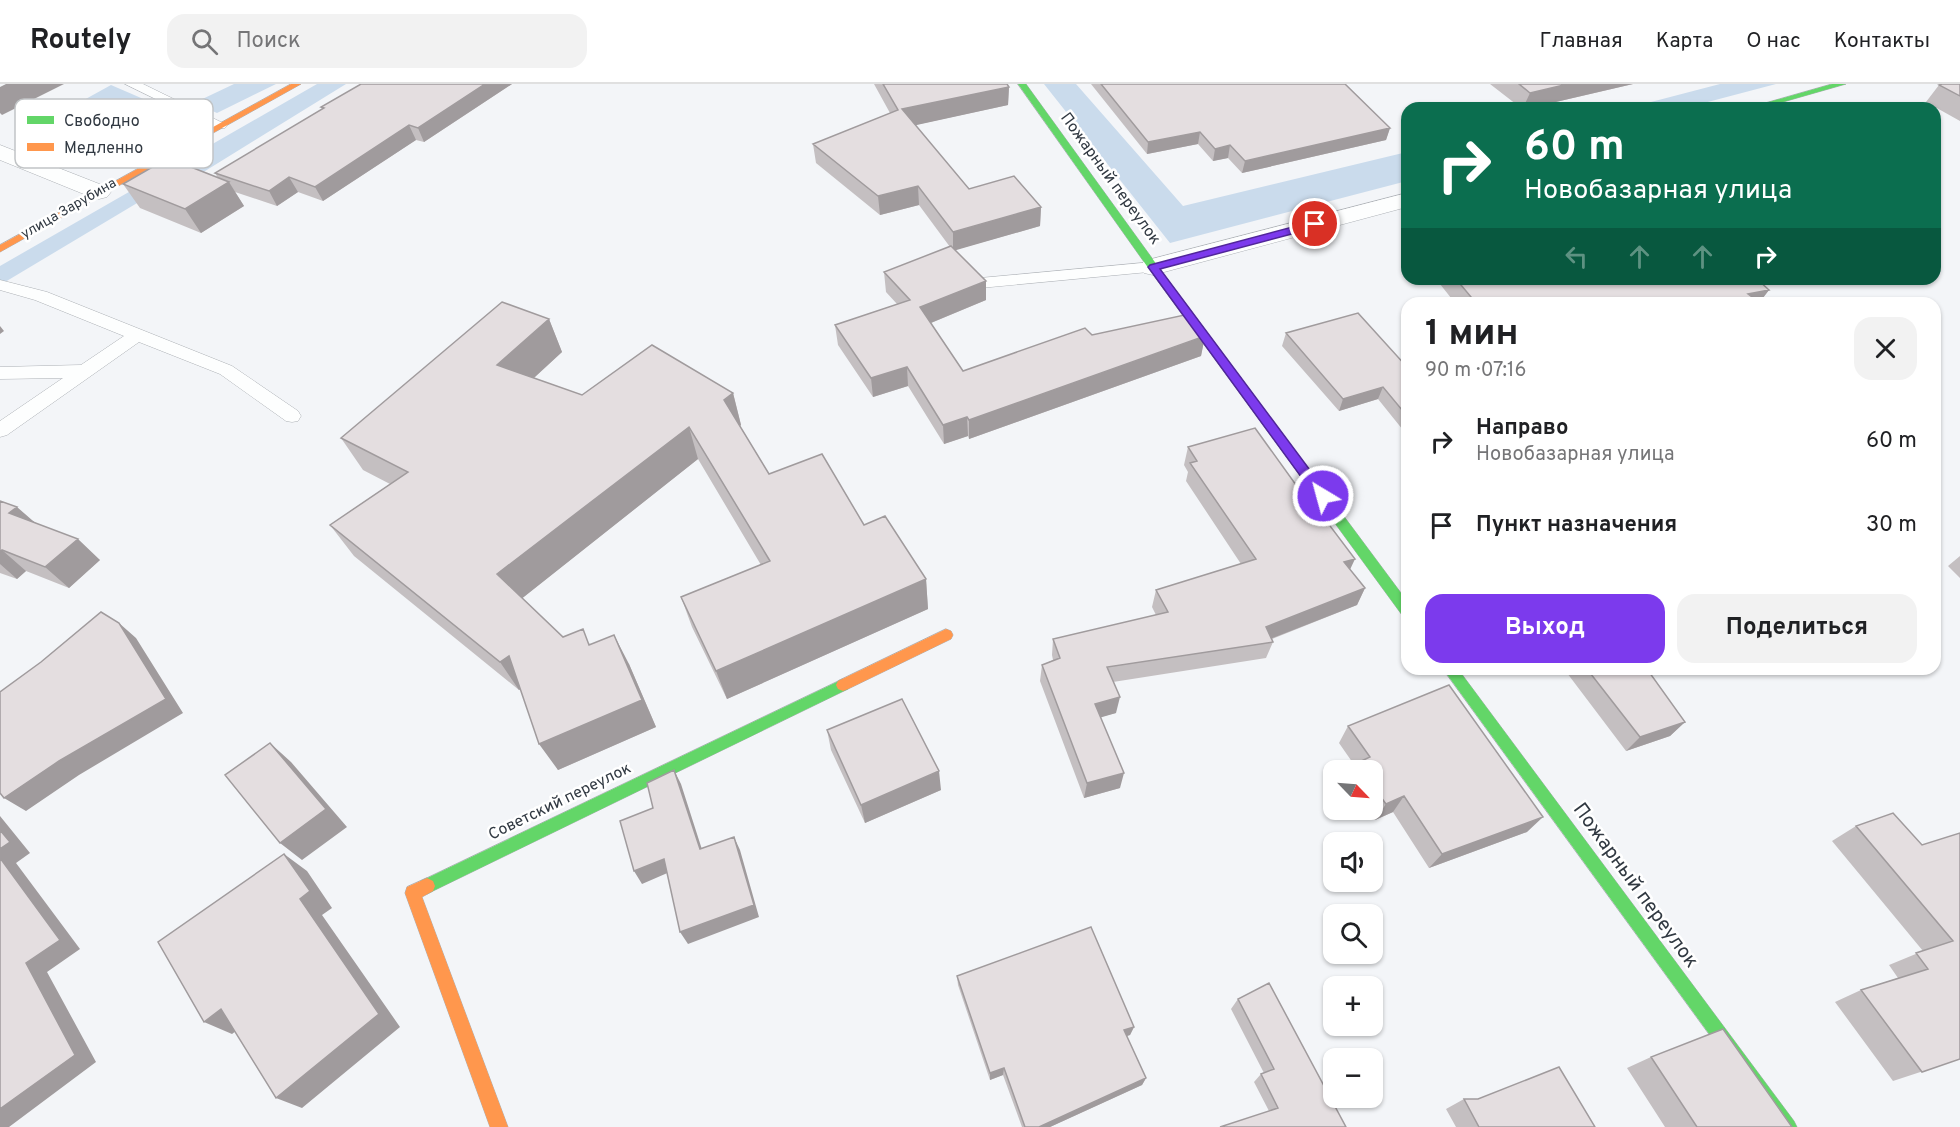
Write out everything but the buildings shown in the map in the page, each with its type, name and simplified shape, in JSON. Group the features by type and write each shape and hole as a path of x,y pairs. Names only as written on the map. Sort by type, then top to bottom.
{"street":[{"name":"улица Зарубина","path":"213,128 297,84"},
{"name":"Пожарный переулок","path":"1022,84 1401,603"},
{"path":"1774,102 1842,84"},
{"path":"0,152 15,158"},
{"path":"40,168 99,192"},
{"name":"улица Зарубина","path":"0,249 142,168"},
{"path":"1154,267 1401,202"},
{"name":"Советский переулок","path":"499,1127 413,893 946,635"},
{"name":"Пожарный переулок","path":"1454,675 1788,1127"}],"lane":[{"path":"132,84 165,99"},
{"path":"213,121 220,124"},
{"path":"980,283 1154,267"},
{"path":"0,285 41,296 226,370 292,416"},
{"path":"0,430 138,334"},
{"path":"0,373 85,371"}],"shaded area":[{"path":"234,84 276,84 217,113 213,111 213,99 202,99"},
{"path":"317,84 346,84 213,166 213,144"},
{"path":"1044,84 1076,84 1183,206 1401,153 1401,183 1170,243"},
{"path":"1720,84 1776,84 1708,102 1651,102"},
{"path":"111,85 143,99 86,99"},
{"path":"171,168 210,168 189,181 179,178 0,285 0,266"}],"traffic: fast":[{"path":"1022,84 1153,267 1401,603"},
{"path":"1774,102 1842,84"},
{"path":"1454,675 1788,1127"},
{"path":"427,886 843,685"}],"traffic: slow":[{"path":"213,131 297,84"},
{"path":"0,249 146,168"},
{"path":"843,685 946,635"},
{"path":"427,886 413,893 499,1127"}],"route":[{"path":"1315,224 1154,267 1323,496"}]}
